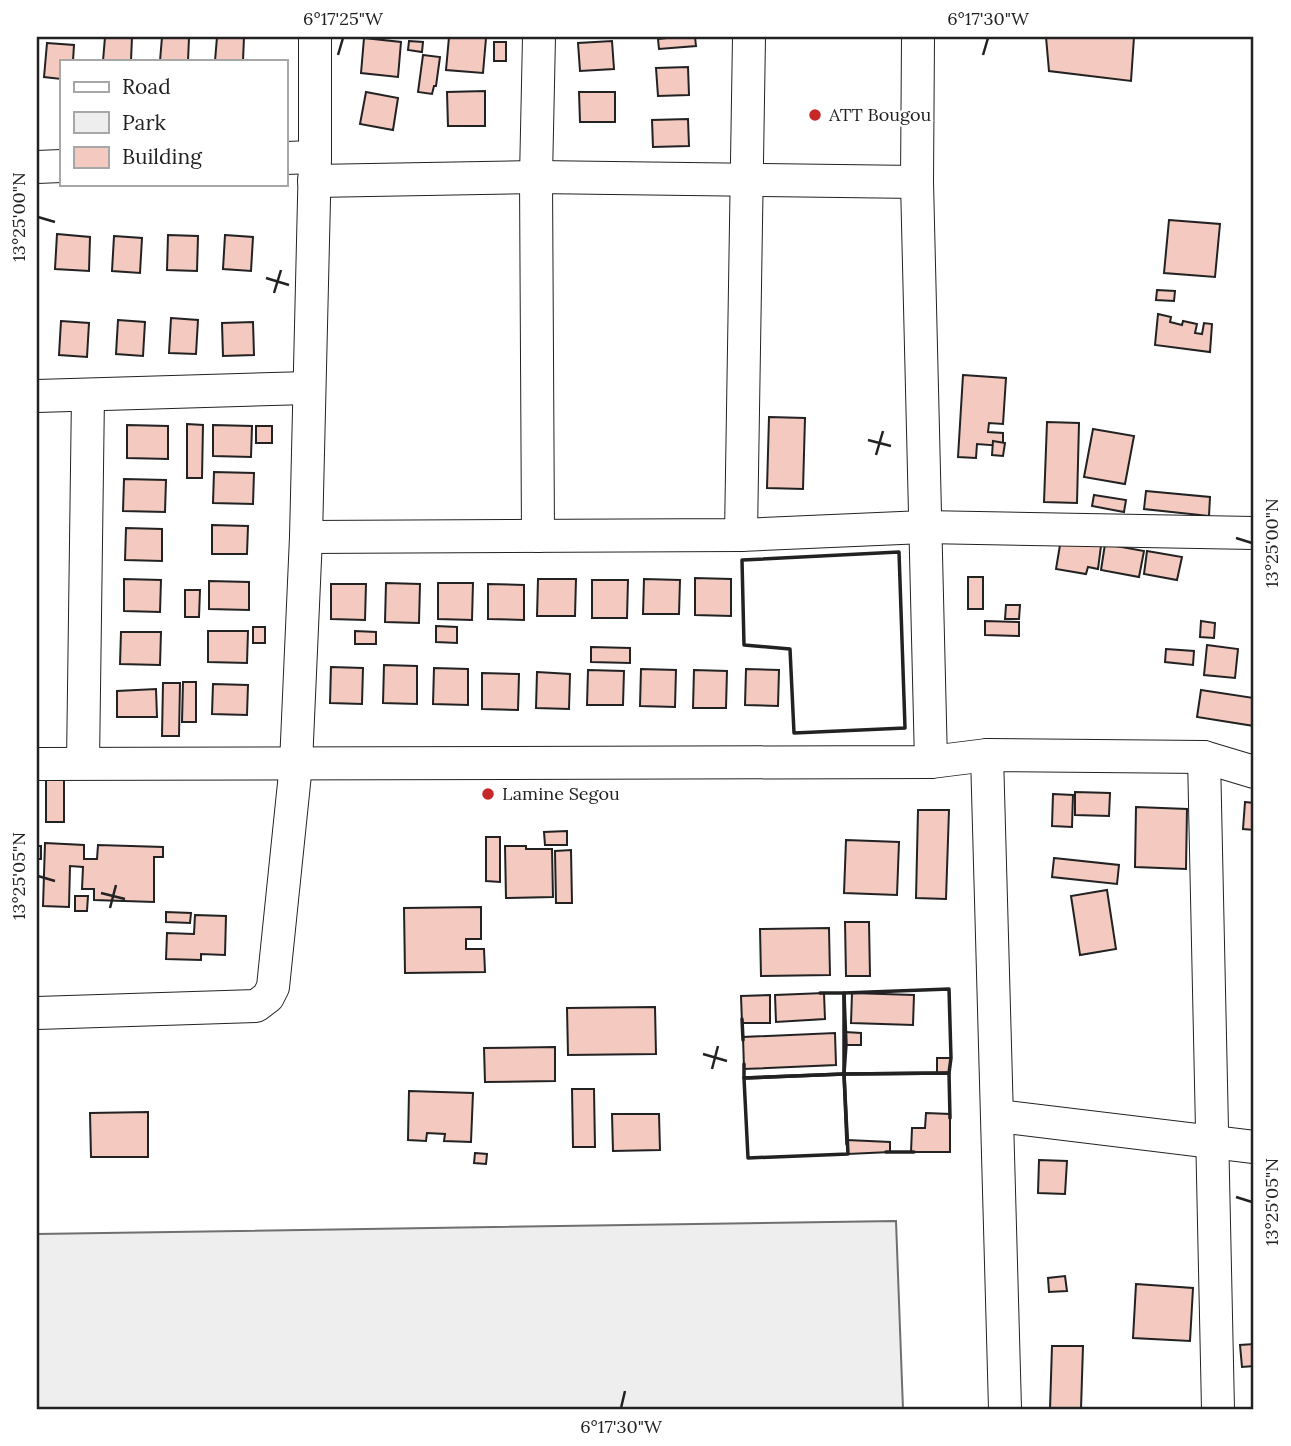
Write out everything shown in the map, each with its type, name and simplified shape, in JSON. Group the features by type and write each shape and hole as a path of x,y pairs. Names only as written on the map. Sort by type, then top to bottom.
{"street":[{"path":"37,1013 256,1006 268,997 274,987 296,764 306,537 308,388 305,165 315,37"},
{"path":"538,536 536,177 539,37"},
{"path":"741,536 749,37"},
{"path":"918,37 924,527 931,762"},
{"path":"305,165 536,177 918,182"},
{"path":"37,167 60,166"},
{"path":"37,396 308,388"},
{"path":"83,763 88,395"},
{"path":"306,537 741,536 924,527 1254,533"},
{"path":"37,764 931,762 987,755 1204,757 1254,772"},
{"path":"987,755 1005,1409"},
{"path":"1204,757 1218,1409"},
{"path":"998,1116 1254,1147"}],"green space":[{"path":"896,1221 903,1409 37,1409 37,1234"}],"building":[{"path":"105,37 132,37 131,60 103,60"},
{"path":"162,37 189,38 188,60 160,60"},
{"path":"217,37 244,37 243,60 215,60"},
{"path":"449,37 486,38 483,73 446,70"},
{"path":"695,37 696,46 659,49 658,39"},
{"path":"1046,37 1134,37 1131,81 1049,71"},
{"path":"364,38 401,42 398,77 361,73"},
{"path":"409,41 423,42 422,52 408,50"},
{"path":"612,41 614,69 580,71 578,43"},
{"path":"494,42 506,42 506,61 494,61"},
{"path":"47,43 74,45 73,60 60,60 60,79 44,77"},
{"path":"423,55 440,57 436,86 432,94 418,92"},
{"path":"688,67 689,95 658,96 656,68"},
{"path":"485,91 485,126 448,126 447,92"},
{"path":"366,92 398,98 393,130 360,124"},
{"path":"579,92 615,92 615,122 580,122"},
{"path":"688,119 689,146 653,147 652,120"},
{"path":"1169,220 1220,224 1215,277 1164,273"},
{"path":"57,234 90,237 89,271 55,269"},
{"path":"168,235 198,236 197,271 167,270"},
{"path":"225,235 253,237 251,271 223,269"},
{"path":"114,236 142,238 140,273 112,271"},
{"path":"1157,290 1175,291 1174,301 1156,300"},
{"path":"1158,314 1171,317 1170,322 1182,325 1183,321 1197,324 1195,333 1202,334 1204,323 1212,324 1210,352 1155,345"},
{"path":"171,318 198,320 196,354 169,353"},
{"path":"118,320 145,322 143,356 116,354"},
{"path":"61,321 89,323 87,357 59,355"},
{"path":"253,322 254,355 223,356 222,323"},
{"path":"963,375 1006,378 1003,424 989,423 988,432 1003,433 1003,446 977,444 976,458 958,457"},
{"path":"769,417 805,418 803,489 767,488"},
{"path":"1047,422 1079,423 1077,503 1044,502"},
{"path":"187,424 203,425 202,478 187,478"},
{"path":"127,425 168,426 168,459 127,458"},
{"path":"213,425 252,426 251,457 213,456"},
{"path":"256,426 272,426 272,443 256,443"},
{"path":"1093,429 1134,436 1125,484 1084,477"},
{"path":"993,441 1005,443 1003,456 992,455"},
{"path":"214,472 254,473 253,504 213,503"},
{"path":"124,479 166,480 165,512 123,511"},
{"path":"1146,491 1210,497 1209,516 1144,509"},
{"path":"1094,495 1126,500 1124,512 1092,506"},
{"path":"212,525 248,526 247,554 212,554"},
{"path":"126,528 162,529 162,561 125,560"},
{"path":"1061,539 1101,546 1098,569 1088,567 1086,574 1056,569"},
{"path":"1105,544 1144,551 1139,577 1101,570"},
{"path":"1147,551 1182,557 1177,580 1144,574"},
{"path":"968,577 983,577 983,609 968,609"},
{"path":"695,578 731,579 731,616 695,615"},
{"path":"124,579 161,580 160,612 124,611"},
{"path":"538,579 576,579 575,616 537,616"},
{"path":"644,579 680,580 679,614 643,614"},
{"path":"592,580 628,580 627,618 592,618"},
{"path":"209,581 249,582 249,610 209,609"},
{"path":"386,583 420,584 419,623 385,622"},
{"path":"438,583 473,583 472,620 438,619"},
{"path":"331,584 366,584 365,620 331,619"},
{"path":"488,584 524,585 524,620 488,619"},
{"path":"185,590 200,590 199,617 185,617"},
{"path":"1006,605 1020,605 1019,619 1005,619"},
{"path":"985,621 1019,622 1019,636 985,635"},
{"path":"1201,621 1215,623 1214,638 1200,637"},
{"path":"436,626 457,627 457,643 436,642"},
{"path":"253,627 265,627 265,643 253,643"},
{"path":"208,631 248,631 247,663 208,662"},
{"path":"355,631 376,632 376,644 355,644"},
{"path":"121,632 161,632 160,665 120,664"},
{"path":"1207,645 1238,649 1235,678 1204,675"},
{"path":"591,647 630,648 630,663 591,662"},
{"path":"1166,649 1194,651 1193,665 1165,662"},
{"path":"384,665 417,666 417,704 383,703"},
{"path":"331,667 363,668 362,704 330,703"},
{"path":"434,668 468,669 468,705 433,704"},
{"path":"641,669 676,670 675,707 640,706"},
{"path":"746,669 779,670 778,706 745,705"},
{"path":"588,670 624,671 623,705 587,705"},
{"path":"694,670 727,671 726,708 693,708"},
{"path":"537,672 570,674 569,709 536,708"},
{"path":"482,673 519,674 518,710 482,709"},
{"path":"183,682 196,682 196,722 182,722"},
{"path":"163,683 180,683 179,736 162,736"},
{"path":"213,684 248,685 247,715 212,714"},
{"path":"156,689 157,717 117,717 117,691"},
{"path":"1201,690 1254,698 1254,726 1197,717"},
{"path":"46,780 64,780 64,822 46,822"},
{"path":"1075,792 1110,793 1109,816 1075,815"},
{"path":"1053,794 1073,795 1072,827 1052,826"},
{"path":"1245,802 1254,803 1254,830 1243,829"},
{"path":"1136,807 1187,809 1186,869 1135,867"},
{"path":"918,810 949,810 946,899 916,898"},
{"path":"567,831 567,845 545,845 544,832"},
{"path":"486,837 500,837 500,882 486,881"},
{"path":"846,840 899,842 897,895 844,893"},
{"path":"45,843 84,845 84,859 97,859 98,845 163,847 163,857 154,857 154,902 94,900 94,889 82,889 83,867 70,866 69,907 43,906"},
{"path":"37,846 41,846 41,859 37,859"},
{"path":"505,846 552,849 553,897 506,898"},
{"path":"571,850 572,903 556,903 555,851"},
{"path":"1054,858 1119,865 1117,884 1052,877"},
{"path":"1107,890 1116,949 1080,955 1071,896"},
{"path":"75,896 88,896 87,911 75,911"},
{"path":"481,907 481,939 466,939 466,949 484,949 485,972 405,973 404,908"},
{"path":"166,912 191,913 190,923 166,922"},
{"path":"195,915 226,916 225,955 201,954 201,960 166,959 167,933 194,934"},
{"path":"845,922 869,922 870,976 846,976"},
{"path":"829,928 830,975 761,976 760,929"},
{"path":"824,993 825,1019 776,1022 775,995"},
{"path":"852,993 914,995 913,1025 851,1023"},
{"path":"770,995 770,1023 742,1023 741,996"},
{"path":"655,1007 656,1054 568,1055 567,1008"},
{"path":"845,1032 861,1033 861,1045 846,1045"},
{"path":"835,1033 836,1065 744,1069 743,1037"},
{"path":"555,1047 555,1081 485,1082 484,1048"},
{"path":"937,1058 951,1058 949,1073 937,1073"},
{"path":"572,1089 594,1089 595,1147 573,1147"},
{"path":"409,1091 473,1093 471,1142 444,1141 445,1134 427,1133 426,1141 408,1140"},
{"path":"148,1112 148,1157 91,1157 90,1113"},
{"path":"926,1113 950,1114 950,1152 911,1152 912,1128 925,1128"},
{"path":"612,1114 659,1114 660,1150 613,1151"},
{"path":"847,1140 890,1142 890,1152 848,1154"},
{"path":"475,1153 487,1154 486,1164 474,1163"},
{"path":"1039,1160 1067,1161 1065,1194 1038,1193"},
{"path":"1065,1276 1067,1291 1049,1292 1048,1278"},
{"path":"1136,1284 1193,1288 1190,1341 1133,1338"},
{"path":"1254,1344 1254,1366 1242,1367 1240,1345"},
{"path":"1052,1346 1083,1346 1081,1409 1050,1409"}],"wall":[{"path":"899,552 905,728 794,733 790,649 744,645 742,560 899,552"},
{"path":"949,989 949,1073 844,1074 844,993 949,989"},
{"path":"820,993 844,993 847,1144"},
{"path":"742,1019 743,1040"},
{"path":"744,1064 744,1078 844,1074"},
{"path":"844,1074 949,1073 950,1118"},
{"path":"844,1074 848,1154 748,1158 744,1078 844,1074"},
{"path":"886,1152 914,1152"}],"place":[{"name":"ATT Bougou","path":"815,115"},
{"name":"Lamine Segou","path":"488,794"}]}
